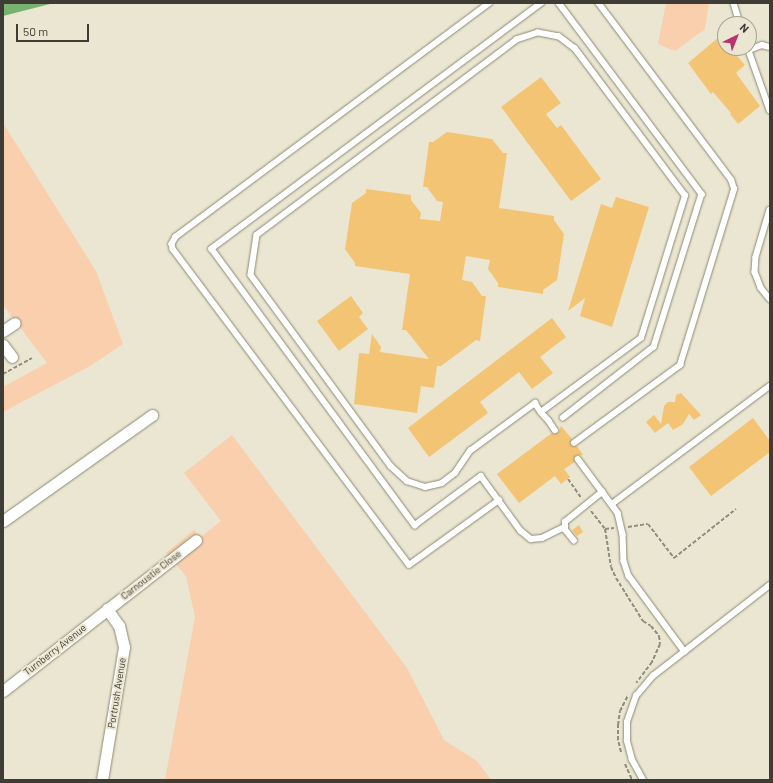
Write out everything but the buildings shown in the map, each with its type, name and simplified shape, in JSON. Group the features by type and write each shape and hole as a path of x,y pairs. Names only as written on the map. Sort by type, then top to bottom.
{"street":[{"path":"3,331 15,323"},
{"path":"3,345 12,357"},
{"path":"3,521 152,415"},
{"name":"Carnoustie Close","path":"107,610 196,540"},
{"name":"Turnberry Avenue","path":"3,692 107,610"},
{"name":"Portrush Avenue","path":"102,780 124,647 119,626 107,610"}],"lane":[{"path":"490,3 176,237 172,244 173,249 409,565 499,500"},
{"path":"542,3 212,249 415,525 481,476 521,531 531,539 542,538 565,526 567,519 602,492"},
{"path":"559,3 702,194 654,347 563,418"},
{"path":"574,443 680,365 734,189 731,180 598,3"},
{"path":"734,3 738,16"},
{"path":"542,412 642,338 685,196 575,49 559,37 538,33 517,40 257,235 251,275 391,466 407,480 425,487 442,483 455,472 470,451 535,403 555,430"},
{"path":"757,46 762,45 770,47"},
{"path":"751,56 770,110"},
{"path":"770,210 756,257 755,272 761,288 770,299"},
{"path":"612,504 770,386"},
{"path":"578,459 618,513 622,527 624,561 629,576 685,652"},
{"path":"565,526 574,541"},
{"path":"643,780 628,750 626,731 629,712 636,696 647,682 770,585"}],"path":[{"path":"3,374 32,358"},
{"path":"568,479 605,530 614,573 643,621 651,626 660,640 652,662 634,686"},
{"path":"605,530 648,524 674,558 736,509"},
{"path":"623,756 618,744 618,725 620,711 629,692"},
{"path":"625,762 632,780"}],"shaded area":[{"path":"3,3 54,3 3,16"},
{"path":"666,3 709,3 705,29 675,51 658,44"},
{"path":"3,123 96,271 123,344 90,366 3,412 3,387 47,363 3,305"},
{"path":"232,435 407,668 444,740 477,761 491,780 165,780 195,617 186,576 166,553 194,530 201,537 221,521 184,473"}]}
